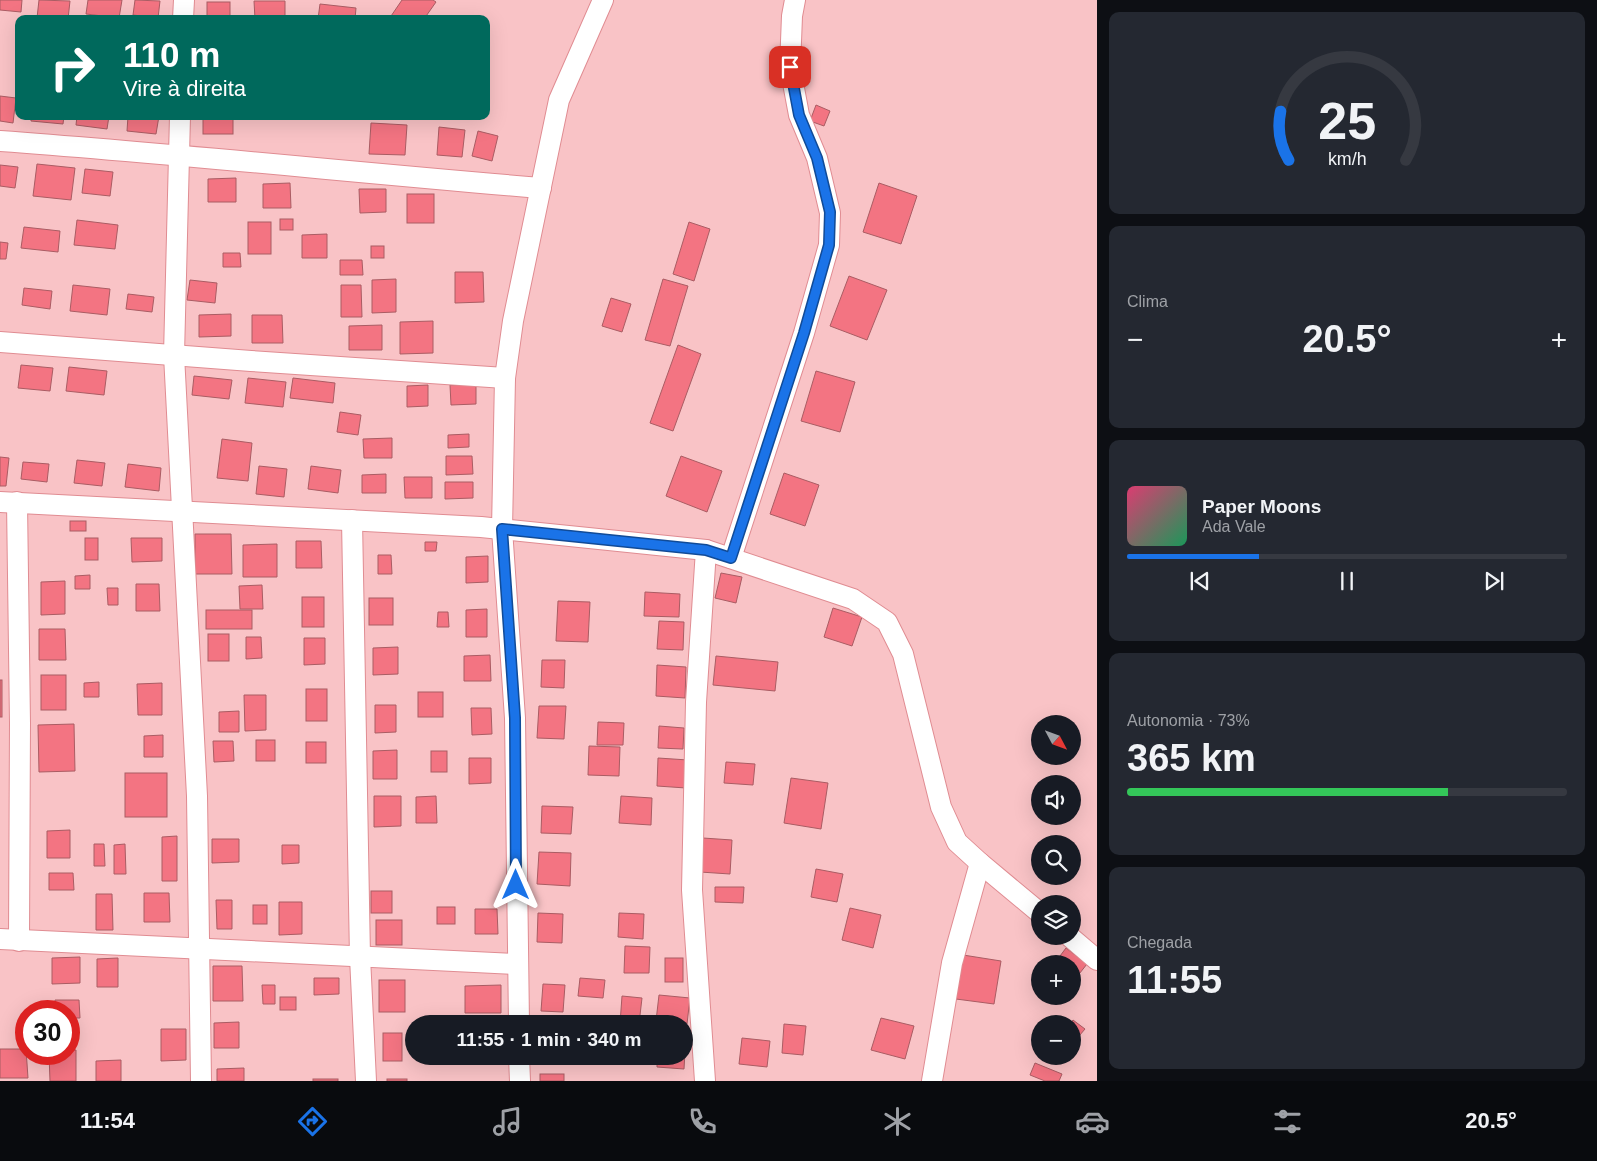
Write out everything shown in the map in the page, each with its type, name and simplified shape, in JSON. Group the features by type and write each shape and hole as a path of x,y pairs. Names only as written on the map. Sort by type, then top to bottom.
{"street":[{"path":"183,15 184,0"},
{"path":"518,1015 515,718 502,529 505,378 513,321 559,100 603,0"},
{"path":"731,558 804,333 829,245 830,212 817,158 799,115 790,67 792,16 795,0"},
{"path":"180,120 174,355 197,796 201,1081"},
{"path":"0,141 541,188"},
{"path":"0,342 505,378"},
{"path":"518,964 10,940 20,723 9,502 502,529 706,550 853,599 887,622 903,654 941,807 957,842 1031,905"},
{"path":"352,520 360,957 366,1081"},
{"path":"705,1081 692,890 696,702 706,550"},
{"path":"932,1081 952,963 980,863"},
{"path":"1080,945 1097,960"},
{"path":"519,1065 520,1081"}],"building":[{"path":"0,0 22,0 21,12 0,10"},
{"path":"39,0 70,1 68,15 37,15"},
{"path":"88,0 122,0 120,15 86,14"},
{"path":"135,0 160,1 158,15 133,15"},
{"path":"402,0 433,0 436,2 427,15 392,15"},
{"path":"254,1 285,1 285,15 255,15"},
{"path":"207,2 230,2 230,15 207,15"},
{"path":"320,4 356,8 355,15 319,15"},
{"path":"0,96 15,98 13,123 0,121"},
{"path":"816,105 830,111 824,126 810,121"},
{"path":"31,120 64,120 63,124"},
{"path":"77,120 108,120 107,129 76,125"},
{"path":"128,120 158,120 156,134 127,131"},
{"path":"203,120 233,120 233,134 203,134"},
{"path":"371,123 407,125 405,155 369,154"},
{"path":"439,127 465,130 462,157 437,155"},
{"path":"478,131 498,136 492,161 472,156"},
{"path":"37,164 75,168 71,200 33,196"},
{"path":"0,165 18,167 15,188 0,186"},
{"path":"85,169 113,172 110,196 82,193"},
{"path":"236,178 236,202 208,202 208,179"},
{"path":"290,183 291,208 263,208 263,184"},
{"path":"879,183 917,196 901,244 863,232"},
{"path":"359,189 386,189 386,212 360,213"},
{"path":"407,194 434,194 434,223 407,223"},
{"path":"280,219 293,219 293,230 280,230"},
{"path":"77,220 118,225 115,249 74,245"},
{"path":"248,222 271,222 271,254 248,254"},
{"path":"689,222 710,229 694,281 673,274"},
{"path":"24,227 60,231 58,252 21,248"},
{"path":"327,234 327,258 302,258 302,235"},
{"path":"0,242 8,243 6,259 0,259"},
{"path":"371,246 384,246 384,258 371,258"},
{"path":"223,253 240,253 241,267 223,267"},
{"path":"340,260 362,260 363,275 340,275"},
{"path":"455,272 483,272 484,302 455,303"},
{"path":"849,276 887,290 867,340 830,326"},
{"path":"396,279 396,312 372,313 372,280"},
{"path":"663,279 688,286 670,346 645,340"},
{"path":"190,280 217,283 215,303 187,300"},
{"path":"73,285 110,289 107,315 70,311"},
{"path":"341,285 361,285 362,317 341,317"},
{"path":"24,288 52,291 50,309 22,305"},
{"path":"128,294 154,297 152,312 126,309"},
{"path":"611,298 631,304 622,332 602,326"},
{"path":"231,314 231,336 199,337 199,315"},
{"path":"252,315 282,315 283,343 252,343"},
{"path":"433,321 433,353 400,354 400,322"},
{"path":"382,325 382,350 349,350 349,326"},
{"path":"678,345 701,354 673,431 650,423"},
{"path":"21,365 53,368 50,391 18,388"},
{"path":"69,367 107,371 104,395 66,391"},
{"path":"816,371 855,382 840,432 801,421"},
{"path":"194,376 232,380 229,399 192,395"},
{"path":"248,378 286,382 283,407 245,403"},
{"path":"293,378 335,383 333,403 290,398"},
{"path":"428,385 428,406 407,407 407,386"},
{"path":"450,385 476,385 476,404 451,405"},
{"path":"340,412 361,415 358,435 337,432"},
{"path":"469,434 469,447 448,448 448,435"},
{"path":"392,438 392,458 364,458 363,439"},
{"path":"222,439 252,443 248,481 217,478"},
{"path":"446,456 472,456 473,474 446,475"},
{"path":"681,456 722,471 707,512 666,496"},
{"path":"0,457 9,458 6,486 0,486"},
{"path":"77,460 105,463 102,486 74,483"},
{"path":"23,462 49,464 47,482 21,479"},
{"path":"128,464 161,468 159,491 125,487"},
{"path":"259,466 287,469 284,497 256,494"},
{"path":"311,466 341,470 338,493 308,489"},
{"path":"784,473 819,485 805,526 770,514"},
{"path":"386,474 386,493 362,493 362,475"},
{"path":"404,477 432,477 432,498 405,498"},
{"path":"445,482 473,482 473,498 445,499"},
{"path":"70,521 86,521 86,531 70,531"},
{"path":"195,534 231,534 232,574 195,574"},
{"path":"85,538 98,538 98,560 85,560"},
{"path":"131,538 162,538 162,561 132,562"},
{"path":"296,541 321,541 322,568 296,568"},
{"path":"425,542 437,542 436,551 425,551"},
{"path":"277,544 277,577 243,577 243,545"},
{"path":"378,555 391,555 392,574 378,574"},
{"path":"488,556 488,582 466,583 466,557"},
{"path":"721,573 742,577 736,603 715,598"},
{"path":"90,575 90,589 75,589 75,576"},
{"path":"65,581 65,614 41,615 41,582"},
{"path":"136,584 159,584 160,611 136,611"},
{"path":"262,585 263,609 240,609 239,586"},
{"path":"107,588 118,588 118,605 108,605"},
{"path":"645,592 680,594 679,617 644,616"},
{"path":"302,597 324,597 324,627 302,627"},
{"path":"369,598 393,598 393,625 369,625"},
{"path":"558,601 590,602 588,642 556,641"},
{"path":"833,608 862,617 852,646 824,637"},
{"path":"487,609 487,637 466,637 466,610"},
{"path":"206,610 252,610 252,629 206,629"},
{"path":"438,612 448,612 449,627 437,627"},
{"path":"659,621 684,622 683,650 657,649"},
{"path":"39,629 65,629 66,660 39,660"},
{"path":"208,634 229,634 229,661 208,661"},
{"path":"246,637 261,637 262,658 246,659"},
{"path":"304,638 325,638 325,664 304,665"},
{"path":"398,647 398,674 373,675 373,648"},
{"path":"490,655 491,681 464,681 464,656"},
{"path":"716,656 778,662 775,691 713,685"},
{"path":"542,660 565,660 564,688 541,687"},
{"path":"657,665 686,667 685,698 656,696"},
{"path":"41,675 66,675 66,710 41,710"},
{"path":"0,680 2,680 2,717 0,717"},
{"path":"99,682 99,697 84,697 84,683"},
{"path":"162,683 162,715 138,715 137,684"},
{"path":"306,689 327,689 327,721 306,721"},
{"path":"418,692 443,692 443,717 418,717"},
{"path":"244,695 266,695 266,730 245,731"},
{"path":"375,705 396,705 396,732 375,733"},
{"path":"539,706 566,706 564,739 537,738"},
{"path":"471,708 491,708 492,734 472,735"},
{"path":"239,711 239,732 219,732 219,712"},
{"path":"598,722 624,723 623,745 597,745"},
{"path":"74,724 75,771 39,772 38,725"},
{"path":"659,726 684,728 683,749 658,748"},
{"path":"163,735 163,757 144,757 144,736"},
{"path":"256,740 275,740 275,761 256,761"},
{"path":"213,741 233,741 234,761 214,762"},
{"path":"306,742 326,742 326,763 306,763"},
{"path":"589,746 620,747 619,776 588,775"},
{"path":"397,750 397,779 373,779 373,751"},
{"path":"431,751 447,751 447,772 431,772"},
{"path":"469,758 491,758 491,783 469,784"},
{"path":"658,758 688,760 686,788 657,786"},
{"path":"726,762 755,764 753,785 724,783"},
{"path":"125,773 167,773 167,817 125,817"},
{"path":"791,778 828,783 821,829 784,823"},
{"path":"374,796 401,796 401,826 374,827"},
{"path":"436,796 437,823 416,823 416,797"},
{"path":"621,796 652,798 651,825 619,823"},
{"path":"542,806 573,807 571,834 541,833"},
{"path":"70,830 70,858 47,858 47,831"},
{"path":"177,836 177,881 162,881 162,837"},
{"path":"703,838 732,840 730,874 700,872"},
{"path":"212,839 239,839 239,862 212,863"},
{"path":"94,844 104,844 105,866 94,866"},
{"path":"125,844 126,874 114,874 114,845"},
{"path":"282,845 299,845 299,863 282,864"},
{"path":"539,852 571,853 570,886 537,884"},
{"path":"816,869 843,874 837,902 811,897"},
{"path":"49,873 73,873 74,890 49,890"},
{"path":"715,887 744,887 743,903 715,902"},
{"path":"371,891 392,891 392,913 371,913"},
{"path":"144,893 169,893 170,922 144,922"},
{"path":"96,894 112,894 113,930 96,930"},
{"path":"216,900 232,900 232,929 217,929"},
{"path":"279,902 302,902 302,934 279,935"},
{"path":"253,905 267,905 267,924 253,924"},
{"path":"437,907 455,907 455,924 437,924"},
{"path":"850,908 881,915 873,948 842,940"},
{"path":"475,909 497,909 498,934 475,934"},
{"path":"538,913 563,914 562,943 537,942"},
{"path":"619,913 644,914 643,939 618,937"},
{"path":"376,920 402,920 402,945 376,945"},
{"path":"625,946 650,947 649,973 624,973"},
{"path":"1066,948 1075,955 1061,955"},
{"path":"963,955 1001,961 994,1004 956,999"},
{"path":"80,957 80,983 52,984 52,958"},
{"path":"118,958 118,987 97,987 97,959"},
{"path":"665,958 683,958 683,982 665,982"},
{"path":"1081,959 1087,964 1081,972"},
{"path":"213,966 242,966 243,1001 213,1001"},
{"path":"314,978 339,978 339,994 314,995"},
{"path":"580,978 605,980 603,998 578,996"},
{"path":"379,980 405,980 405,1012 379,1012"},
{"path":"543,984 565,985 563,1012 541,1011"},
{"path":"262,985 275,985 275,1004 263,1004"},
{"path":"501,985 501,1013 465,1013 465,986"},
{"path":"659,995 690,998 688,1015 657,1015"},
{"path":"622,996 642,998 640,1015 621,1015"},
{"path":"280,997 296,997 296,1010 280,1010"},
{"path":"881,1018 914,1026 905,1059 871,1050"},
{"path":"239,1022 239,1048 214,1048 214,1023"},
{"path":"784,1024 806,1026 803,1055 782,1053"},
{"path":"161,1029 186,1029 186,1060 161,1061"},
{"path":"383,1033 402,1033 402,1061 383,1061"},
{"path":"742,1038 770,1041 767,1067 739,1064"},
{"path":"0,1049 15,1049 15,1065 27,1065 28,1078 0,1078"},
{"path":"121,1060 121,1081 96,1081 96,1061"},
{"path":"49,1065 76,1065 76,1081 50,1081"},
{"path":"657,1065 684,1065 684,1069 657,1067"},
{"path":"1034,1065 1040,1065 1062,1074 1059,1081 1045,1081 1030,1075"},
{"path":"244,1068 244,1081 217,1081 217,1069"},
{"path":"540,1074 564,1074 564,1081 540,1081"},
{"path":"313,1079 338,1079 338,1081 313,1081"},
{"path":"387,1079 407,1079 407,1081 387,1081"}],"route":[{"path":"516,885 515,718 502,529 706,550 731,558 804,333 829,245 830,212 817,158 799,115 790,67"}]}
